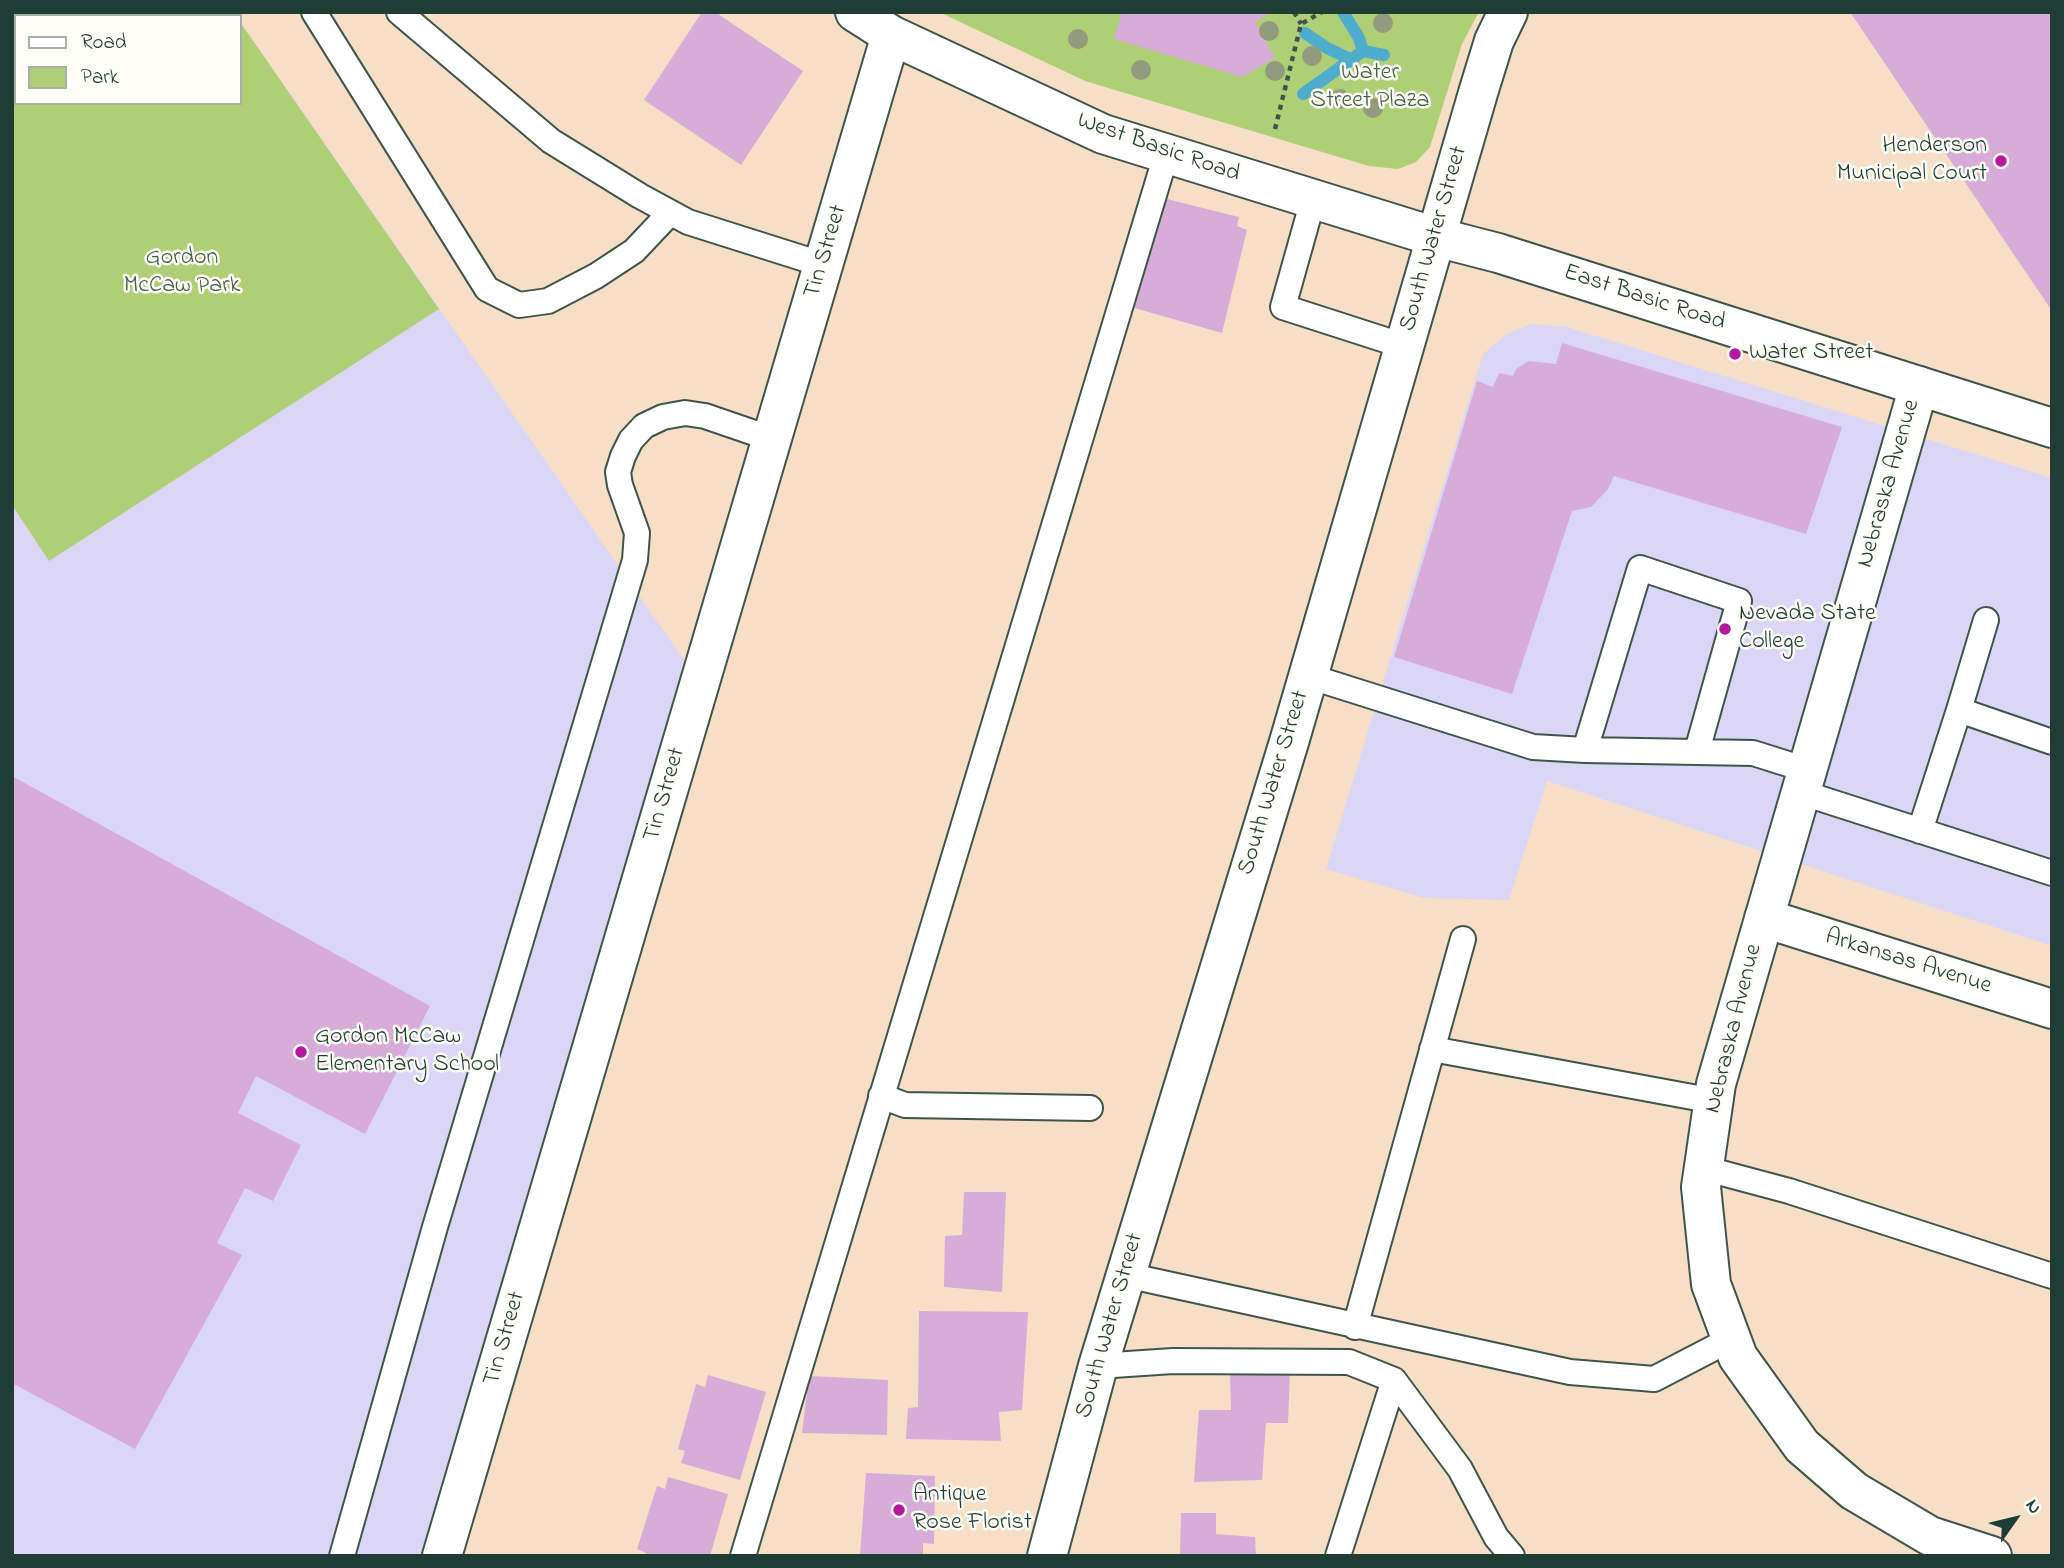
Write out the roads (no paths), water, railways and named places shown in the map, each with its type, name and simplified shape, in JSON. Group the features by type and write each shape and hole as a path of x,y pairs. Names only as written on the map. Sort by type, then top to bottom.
{"street":[{"name":"West Basic Road","path":"855,12 891,35 1103,134 1436,237"},
{"name":"South Water Street","path":"1046,1556 1098,1366 1308,676 1485,71 1508,12"},
{"name":"Tin Street","path":"442,1556 891,35"},
{"name":"East Basic Road","path":"1436,237 1498,253 2052,428"},
{"name":"Nebraska Avenue","path":"1919,386 1716,1084 1701,1186 1711,1284 1731,1339 1738,1357 1802,1446 1854,1491 1930,1536 1992,1556"},
{"name":"Arkansas Avenue","path":"1764,918 2052,1009"}],"lane":[{"path":"314,12 487,289 519,305 548,301 596,276 634,251 670,213"},
{"path":"399,12 551,141 670,213 688,222 824,265"},
{"path":"743,1556 1166,155"},
{"path":"1313,200 1283,307 1404,346"},
{"path":"342,1556 439,1214 635,561 637,533 618,472 623,456 631,440 644,426 663,417 685,413 705,416 772,439"},
{"path":"1585,750 1640,568 1739,601 1697,751"},
{"path":"1920,831 1986,620"},
{"path":"1308,676 1533,747 1754,753 1804,781 1920,831 2052,873"},
{"path":"1959,710 2052,741"},
{"path":"1355,1326 1463,939"},
{"path":"1432,1049 1714,1101"},
{"path":"881,1096 905,1105 1090,1108"},
{"path":"1703,1168 1789,1191 2052,1276"},
{"path":"1126,1276 1570,1372 1654,1379 1731,1339"},
{"path":"1098,1366 1173,1361 1349,1362 1394,1380 1460,1469 1496,1537 1512,1556"},
{"path":"1338,1556 1394,1380"}],"waterway":[{"path":"1343,12 1359,38 1363,51"},
{"path":"1305,33 1350,59"},
{"path":"1303,94 1363,51 1384,55"}],"place":[{"name":"Henderson Municipal Court","path":"2001,161"},
{"name":"Water Street","path":"1735,354"},
{"name":"Nevada State College","path":"1725,629"},
{"name":"Gordon McCaw Elementary School","path":"301,1052"},
{"name":"Antique Rose Florist","path":"899,1510"}],"park label":[{"name":"Water Street Plaza","path":"1370,88"},
{"name":"Gordon McCaw Park","path":"182,273"}]}
